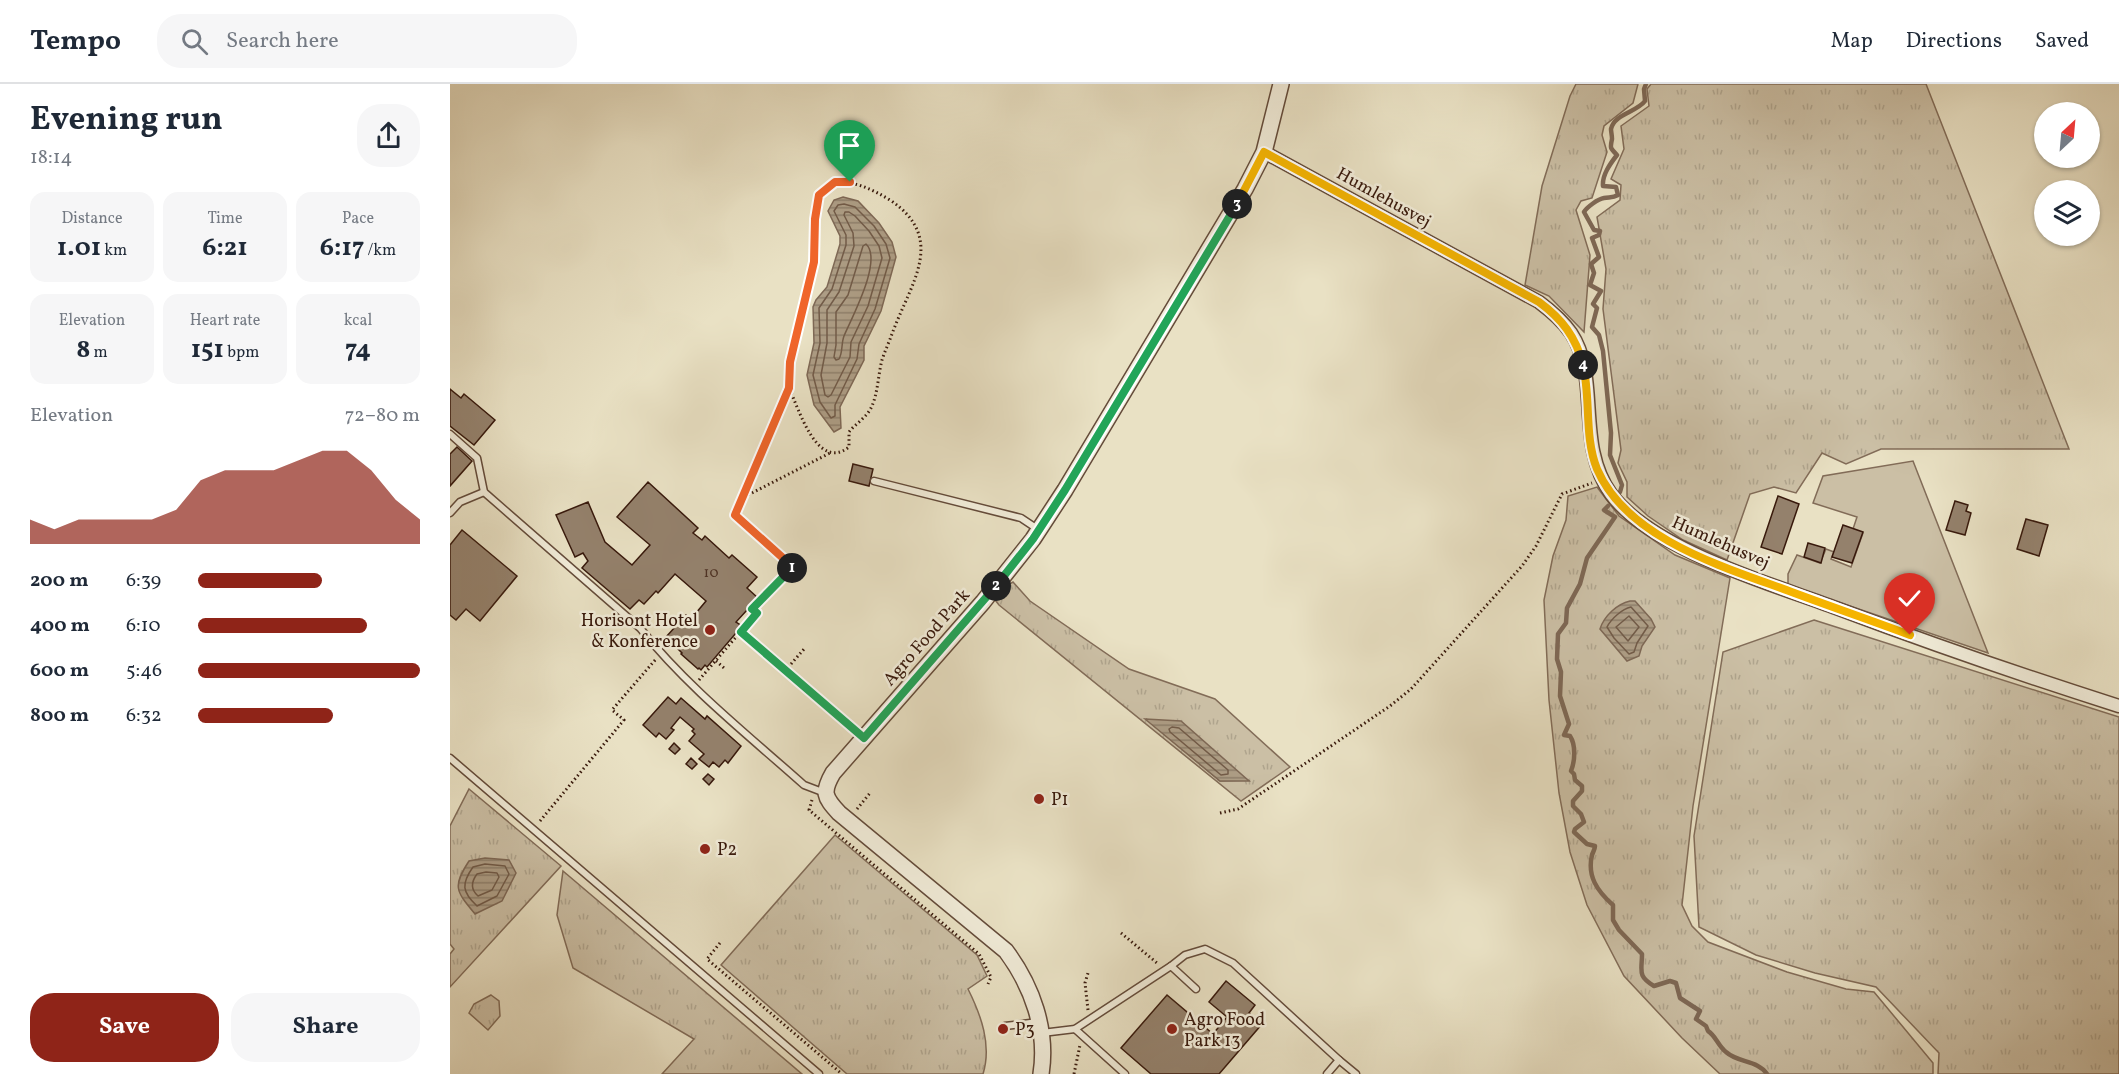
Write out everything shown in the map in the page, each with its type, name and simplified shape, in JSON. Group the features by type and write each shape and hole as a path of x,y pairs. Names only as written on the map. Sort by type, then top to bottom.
{"street":[{"name":"Agro Food Park","path":"820,791 833,773 983,602 1039,530 1245,189 1264,152 1281,84"},
{"name":"Humlehusvej","path":"1264,152 1539,302 1557,315 1572,334 1580,351 1592,449 1602,480 1620,505 1647,527 1692,552 1728,568 1921,639 2119,706"},
{"path":"820,791 839,813 1006,951 1019,969 1029,990 1040,1028 1043,1062 1041,1074"}],"lane":[{"path":"450,434 477,458 484,492 640,628 660,654 804,785 820,791"},
{"path":"874,481 1021,518 1039,530"},
{"path":"450,513 460,502 484,492"},
{"path":"741,632 864,738"},
{"path":"450,758 819,1074"},
{"path":"1005,1026 1075,1029 1185,955 1205,949 1233,963 1356,1074"},
{"path":"1168,968 1196,989"},
{"path":"1075,1029 1125,1074"},
{"path":"1327,1074 1339,1060"}],"path":[{"path":"694,686 757,613 752,609 793,567 735,515 742,498 789,388 790,362 814,262 815,219 819,195 835,182 850,182 863,186 896,205 908,217 917,228 922,246 914,282 882,359 870,411 849,432 849,447 831,453 742,498"},
{"path":"789,388 810,434 817,444 831,453"},
{"path":"1220,813 1238,809 1390,706 1411,689 1522,566 1536,546 1562,494 1602,480"},
{"path":"786,670 805,648"},
{"path":"533,829 596,757 624,720 612,710 660,654"},
{"path":"716,660 724,668"},
{"path":"820,791 809,810 979,954 991,977 988,984"},
{"path":"554,804 557,807"},
{"path":"1122,933 1168,968"},
{"path":"720,943 707,959 842,1074"}],"green space":[{"path":"1576,84 1638,84 1633,103 1604,126 1602,135 1607,152 1592,198 1581,201 1576,210 1590,255 1584,332 1549,296 1525,285 1542,186 1570,96"},
{"path":"1651,84 1926,84 2069,449 1881,449 1846,464 1822,453 1796,493 1774,487 1750,494 1727,560 1683,540 1648,516 1627,497 1627,482 1618,463 1621,450 1603,309 1606,269 1597,217 1620,200 1621,185 1611,179 1624,149 1621,126 1649,106 1647,89"},
{"path":"1913,461 1988,653 1788,585 1788,574 1797,555 1820,563 1826,549 1834,552 1831,559 1851,567 1863,533 1853,529 1857,517 1813,503 1823,476"},
{"path":"1597,487 1619,516 1675,555 1730,578 1693,806 1682,905 1692,926 1708,942 1787,972 1846,989 1874,992 1933,1063 1933,1074 1720,1074 1682,1038 1624,976 1587,905 1570,852 1559,793 1549,700 1544,600 1553,556 1566,520 1568,496"},
{"path":"1013,582 1030,601 1129,669 1215,699 1290,767 1241,801 999,605 995,600 1006,586","holes":["1146,719 1248,780 1220,781"]},
{"path":"1814,620 2119,717 2119,1074 1938,1074 1939,1053 1876,987 1815,973 1756,955 1699,927 1694,836 1723,652"},
{"path":"469,789 561,866 450,987 450,954 454,949 450,944 450,826"},
{"path":"835,835 977,955 987,976 968,989 977,1009 986,1041 983,1074 847,1074 721,965"},
{"path":"563,871 802,1074 662,1074 694,1039 573,968 557,915"},
{"path":"491,995 499,1001 500,1016 488,1030 469,1013 474,1004"}],"water":[{"path":"843,197 858,201 879,223 892,242 896,257 881,311 864,346 864,360 840,407 841,428 834,432 814,405 807,375 814,343 813,307 827,287 840,244 840,236 828,211 834,200"},
{"path":"1630,601 1635,601 1655,627 1642,646 1639,656 1627,661 1600,629 1612,611"},
{"path":"1145,719 1181,721 1249,781 1220,781"},
{"path":"485,858 509,860 516,873 502,901 475,914 460,894 458,883 469,861"}],"building":[{"path":"450,389 461,398 464,394 495,420 474,445 450,426"},
{"path":"457,447 472,461 450,486 450,454"},
{"path":"853,464 873,469 869,486 849,481"},
{"path":"648,482 698,528 693,533 702,540 705,536 729,558 732,555 757,577 747,588 758,598 736,622 742,626 707,667 705,665 701,670 681,654 666,637 686,615 691,619 706,601 675,574 658,593 656,591 644,604 639,600 630,609 582,568 588,561 583,553 575,557 556,515 588,502 605,542 632,565 650,545 617,517"},
{"path":"1778,496 1799,504 1782,554 1761,547"},
{"path":"1955,501 1968,505 1966,511 1971,513 1965,535 1946,530"},
{"path":"2026,519 2048,525 2039,556 2017,549"},
{"path":"1843,525 1863,532 1852,563 1832,557"},
{"path":"462,530 517,576 480,621 466,609 456,620 450,615 450,545"},
{"path":"1808,543 1825,548 1821,563 1804,557"},
{"path":"668,697 676,704 681,698 705,719 707,716 741,746 728,763 725,760 719,767 713,762 709,767 699,759 704,754 689,741 695,734 692,731 694,729 680,717 671,728 674,730 666,739 659,733 656,737 643,725"},
{"path":"674,743 680,749 675,754 669,749"},
{"path":"691,758 697,764 692,769 686,764"},
{"path":"708,774 714,779 709,785 703,779"},
{"name":"Agro Food Park 13","path":"1226,981 1255,1005 1249,1013 1262,1024 1219,1074 1151,1074 1121,1048 1167,995 1213,1034 1227,1017 1209,1002"}],"waterway":[{"path":"1620,492 1622,485 1610,455 1611,433 1603,351 1599,335 1592,327 1597,308 1593,304 1601,291 1590,285 1594,273 1591,264 1599,257 1592,238 1599,235 1600,231 1594,230 1584,212 1599,200 1618,195 1616,187 1603,186 1605,174 1617,155 1611,148 1611,129 1616,120 1645,101 1646,84"},
{"path":"1608,506 1604,510 1615,517 1587,558 1580,584 1567,608 1566,623 1558,634 1557,659 1561,672 1560,696 1569,724 1564,735 1570,736 1572,740 1574,753 1571,771 1575,780 1582,786 1582,791 1573,801 1573,806 1581,814 1584,822 1574,832 1587,844 1595,846 1591,863 1592,876 1598,889 1613,905 1613,920 1619,930 1642,954 1642,973 1645,979 1654,986 1670,981 1676,983 1680,998 1700,1011 1696,1019 1706,1026 1723,1050 1731,1056 1758,1066 1767,1074"}],"place":[{"name":"Horisont Hotel & Konference","path":"710,630"},
{"name":"P1","path":"1039,799"},
{"name":"P2","path":"705,849"},
{"name":"P3","path":"1003,1029"},
{"name":"Agro Food Park 13","path":"1172,1029"}],"route":[{"path":"850,182 835,182 819,195 815,219 814,262 790,362 789,388 735,515 793,567 752,609 757,613 741,632 864,738 983,602 1033,539 1065,490 1200,265 1264,152 1539,302 1557,315 1572,334 1580,351 1596,466 1602,480 1620,505 1647,527 1692,552 1728,568 1910,635"}]}
